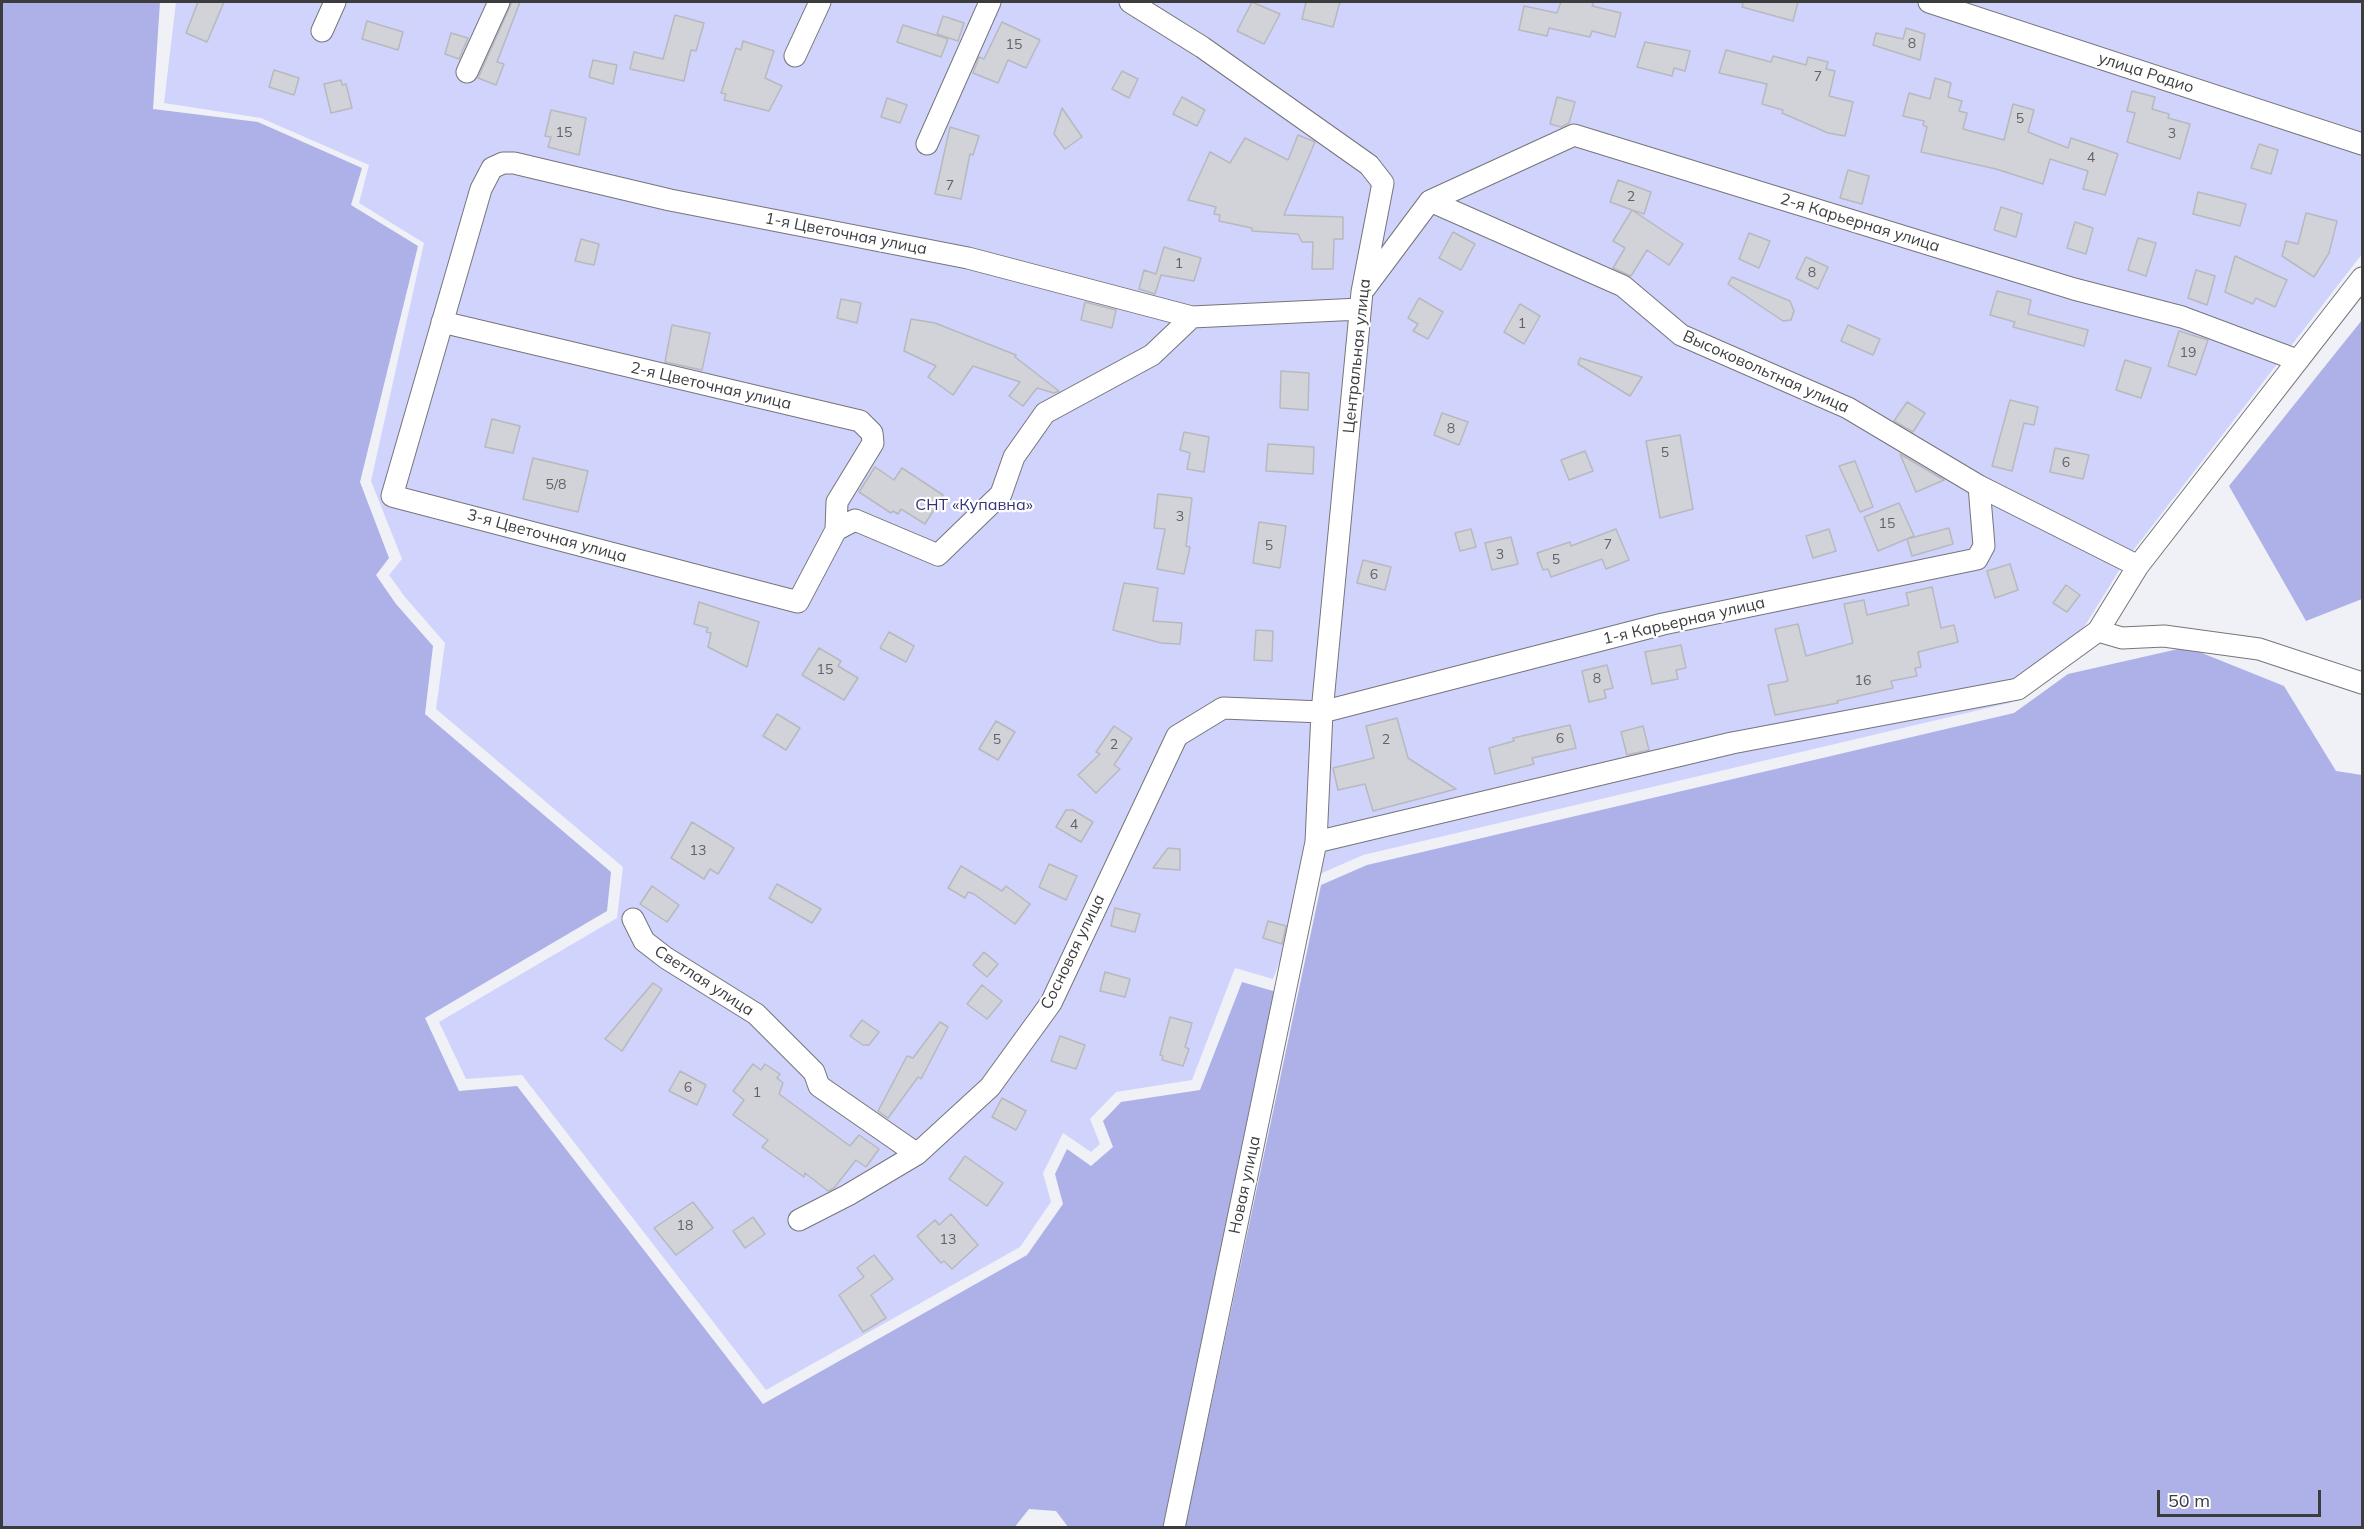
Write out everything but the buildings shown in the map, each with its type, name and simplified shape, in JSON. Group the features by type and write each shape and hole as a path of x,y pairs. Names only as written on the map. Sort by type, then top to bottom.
{"street":[{"path":"322,31 335,2"},
{"path":"467,72 499,2"},
{"path":"795,56 820,2"},
{"path":"927,144 990,2"},
{"name":"Центральная улица","path":"1130,2 1202,46 1369,165 1383,183 1361,300 1322,712 1316,842"},
{"name":"улица Радио","path":"1929,2 2362,144"},
{"name":"2-я Карьерная улица","path":"1430,201 1574,135 2074,289 2182,317 2297,360"},
{"name":"1-я Цветочная улица","path":"442,322 485,177 492,168 503,163 514,163 670,200 969,258 1192,317 1361,300"},
{"path":"1361,300 1430,201"},
{"name":"Высоковольтная улица","path":"1430,201 1623,286 1680,335 1848,408 1979,486 2139,566"},
{"path":"1316,842 1732,743 2018,689 2098,631 2139,566 2362,278"},
{"path":"836,530 855,520 938,555 1001,494 1014,457 1045,413 1152,355 1192,317"},
{"name":"2-я Цветочная улица","path":"442,322 860,421 872,434 873,442 837,502 836,530"},
{"name":"3-я Цветочная улица","path":"442,322 392,496 798,602 836,530"},
{"name":"1-я Карьерная улица","path":"1322,712 1663,624 1977,559 1984,546 1979,486"},
{"path":"2098,631 2122,638 2164,636 2259,649 2362,682"},
{"name":"Сосновая улица","path":"799,1220 848,1195 917,1154 990,1087 1051,1003 1177,736 1222,708 1322,712"},
{"name":"Новая улица","path":"1174,1527 1316,842"},
{"name":"Светлая улица","path":"633,919 644,941 666,958 756,1014 814,1072 819,1086 917,1154"}],"green space":[{"name":"СНТ «Купавна»","path":"176,2 2362,2 2362,254 2125,561 2060,666 2009,703 1363,855 1313,877 1273,979 1235,968 1192,1080 1116,1092 1090,1119 1100,1144 1091,1152 1063,1133 1043,1173 1051,1202 1020,1247 766,1390 522,1075 466,1079 439,1022 617,918 623,867 436,709 445,643 389,575 402,559 371,481 424,243 359,203 369,165 261,118 164,103"}],"shaded area":[{"path":"2,2 160,2 153,109 258,122 362,168 351,205 418,246 360,482 389,558 376,575 396,604 433,646 425,714 611,872 607,911 425,1018 459,1091 517,1086 763,1404 1027,1255 1063,1204 1055,1174 1067,1149 1091,1166 1113,1147 1103,1121 1121,1102 1200,1090 1242,982 1280,993 1171,1527 1068,1527 1056,1511 1029,1509 1014,1528 2,1528"},
{"path":"2362,320 2362,599 2306,621 2229,486"},
{"path":"2187,647 2284,686 2336,771 2362,775 2362,1527 1185,1528 1321,885 1367,865 2014,713 2068,674"}]}
